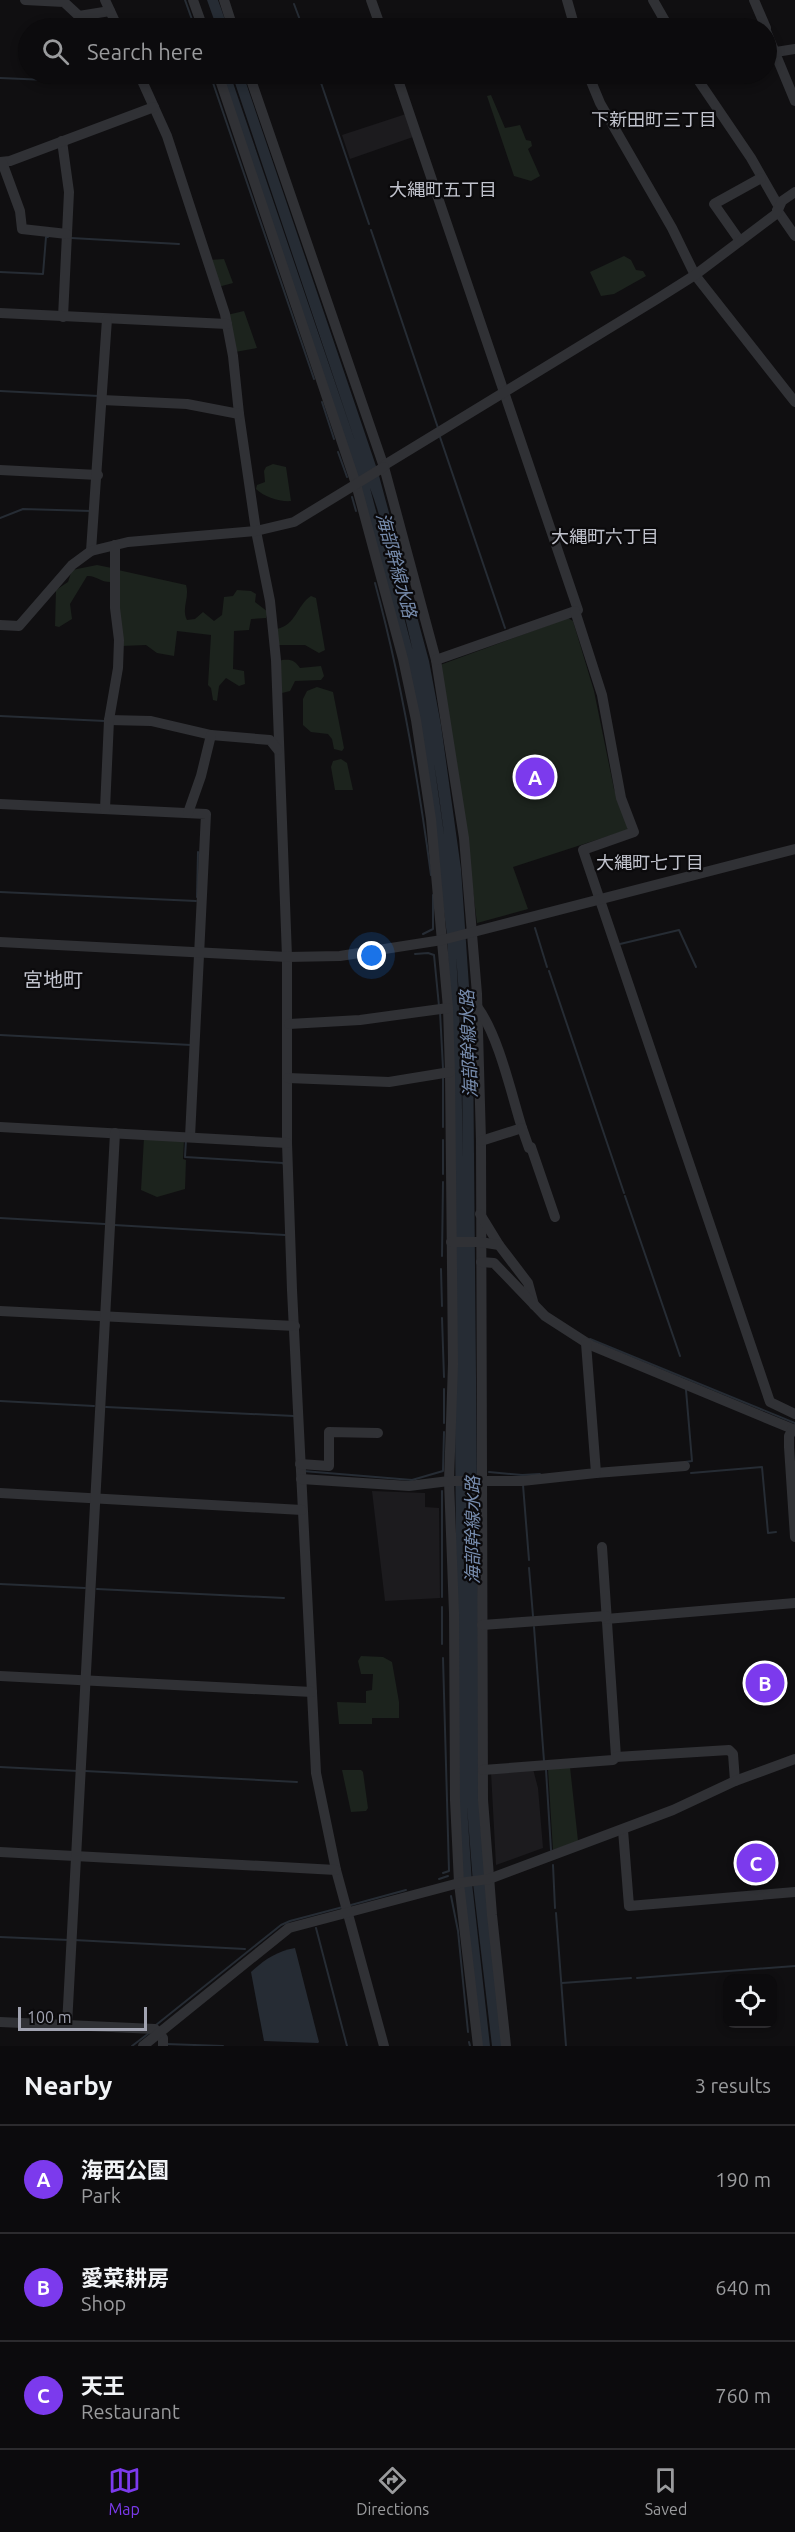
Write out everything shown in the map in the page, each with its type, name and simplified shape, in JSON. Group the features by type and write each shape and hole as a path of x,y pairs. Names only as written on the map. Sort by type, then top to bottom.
{"street":[{"path":"26,0 68,3 79,16 110,11"},
{"path":"105,0 113,18"},
{"path":"193,0 199,18"},
{"path":"224,0 230,18"},
{"path":"371,0 377,18"},
{"path":"567,0 572,18"},
{"path":"653,0 663,18"},
{"path":"754,0 761,18"},
{"path":"777,53 795,49"},
{"path":"777,63 795,101"},
{"path":"144,84 170,147 227,324 256,531 270,601 276,660 287,957 289,1024 287,1143 302,1510 316,1773 336,1870 384,2046"},
{"path":"221,84 357,483 400,648 416,720 430,819 443,940 450,1072 453,1364 449,1481 454,1613 455,1800 460,1883 478,2046"},
{"path":"252,84 382,468 436,660 464,838 470,933 478,1008 481,1141 479,1242 481,1262 483,1770 487,1880 506,2046"},
{"path":"399,84 577,609 575,612 602,695 621,798 634,832 583,850 770,1402 794,1430 789,1436 789,1448 795,1537"},
{"path":"592,84 600,102 672,228 695,275 795,402"},
{"path":"701,84 751,158 795,236"},
{"path":"68,234 22,229 20,212 1,162 154,106"},
{"path":"62,141 69,192 63,317"},
{"path":"740,241 714,204 761,178"},
{"path":"0,625 19,626 72,565 92,551 129,542 256,531 294,522 695,275 740,241 778,209 782,201 795,192"},
{"path":"0,313 227,324"},
{"path":"92,551 107,319"},
{"path":"102,400 187,404 238,414"},
{"path":"0,470 98,475"},
{"path":"105,809 109,720 118,668 115,545"},
{"path":"436,660 575,612"},
{"path":"109,720 152,721 211,735 270,740 278,750"},
{"path":"270,740 278,728"},
{"path":"188,813 201,776 211,735"},
{"path":"0,804 206,814 190,1137"},
{"path":"0,942 287,957 340,956 443,940 795,849"},
{"path":"289,1024 360,1020 448,1008"},
{"path":"478,1008 486,1018 522,1128 529,1148 531,1147 555,1217"},
{"path":"288,1078 389,1082 450,1072"},
{"path":"0,1127 287,1143"},
{"path":"481,1141 522,1128"},
{"path":"67,2025 115,1133"},
{"path":"480,1213 499,1245 528,1282 534,1306"},
{"path":"452,1242 499,1245"},
{"path":"481,1262 494,1263 545,1316 586,1343 778,1414 795,1414"},
{"path":"0,1311 295,1326"},
{"path":"586,1343 596,1473"},
{"path":"300,1464 329,1466 329,1432 378,1433"},
{"path":"301,1479 410,1486 449,1481 522,1481 685,1466"},
{"path":"0,1493 302,1510"},
{"path":"602,1547 616,1757"},
{"path":"482,1625 795,1603"},
{"path":"0,1676 312,1692"},
{"path":"483,1770 613,1760 616,1757 729,1750 733,1754 735,1781"},
{"path":"143,2046 284,1931 298,1925 460,1883 487,1880 623,1830 735,1781 795,1759"},
{"path":"623,1830 629,1906 795,1892"},
{"path":"0,1852 336,1870"},
{"path":"0,2022 155,2029 163,2038 163,2046"}],"shaded area":[{"path":"491,95 505,128 520,125 526,140 531,141 532,146 528,149 540,176 531,181 514,176 487,96"},
{"path":"406,114 413,137 350,159 342,135"},
{"path":"624,256 631,260 636,270 643,271 646,276 614,294 601,296 590,272"},
{"path":"224,259 233,283 218,287 209,260"},
{"path":"244,311 257,348 235,352 236,345 233,342 227,315"},
{"path":"273,464 286,467 291,501 272,498 256,489 257,485 265,482 266,467"},
{"path":"97,565 112,568 110,582 87,576 70,604 72,619 59,627 55,626 56,590 68,582 72,570"},
{"path":"118,570 186,585 185,616 187,620 195,619 203,612 214,621 222,615 224,597 233,596 237,590 251,591 256,594 255,602 268,612 266,618 251,619 249,630 234,631 233,669 244,671 245,684 239,686 226,678 219,686 217,701 213,700 211,688 208,685 211,635 177,631 174,656 157,653 146,645 121,646"},
{"path":"311,596 316,598 325,650 319,653 305,645 277,645 277,629 288,623"},
{"path":"568,618 573,621 594,691 614,789 628,827 627,830 513,867 528,909 477,923 457,765 440,665"},
{"path":"293,661 300,668 321,666 324,676 321,680 295,681 290,691 282,693 278,662"},
{"path":"317,687 333,692 344,748 342,751 334,749 332,739 328,734 311,732 303,725 303,699 307,691"},
{"path":"341,759 347,763 353,790 335,790 331,767 333,761"},
{"path":"144,1138 184,1140 185,1189 157,1197 141,1190"},
{"path":"372,1491 425,1493 425,1507 439,1508 440,1598 385,1601"},
{"path":"361,1656 383,1657 392,1662 399,1702 399,1718 372,1718 372,1724 339,1724 337,1702 366,1703 366,1691 372,1690 373,1674 361,1674 358,1661"},
{"path":"570,1767 578,1841 553,1850 548,1769"},
{"path":"533,1769 538,1788 543,1848 496,1865 491,1772"},
{"path":"342,1770 361,1770 363,1772 368,1808 366,1811 351,1812"}],"water":[{"path":"207,0 218,0 224,18 213,18"},
{"name":"海部幹線水路","path":"224,84 233,84 355,441 235,84 246,84 378,472 429,661 441,725 461,869 473,1045 480,1820 503,2046 492,2046 473,1883 467,1806 472,1883 490,2046 481,2046 463,1884 458,1801 452,1047 447,935 419,724 359,484","holes":["370,488 379,514 413,650","456,961 462,1046 463,1159 461,1046"]},
{"path":"295,1948 319,2042 264,2041 251,1972 282,1951"}],"waterway":[{"path":"185,0 191,18"},
{"path":"294,4 299,18"},
{"path":"0,78 18,79"},
{"path":"213,84 314,379"},
{"path":"321,84 369,224"},
{"path":"371,230 438,428"},
{"path":"0,272 43,274 46,237 48,237"},
{"path":"71,238 179,244"},
{"path":"0,391 99,396"},
{"path":"322,402 334,439"},
{"path":"440,437 505,628"},
{"path":"338,452 347,477"},
{"path":"352,497 356,511"},
{"path":"0,518 23,509 91,511"},
{"path":"375,583 408,728 431,875"},
{"path":"0,716 105,721"},
{"path":"197,897 198,852"},
{"path":"0,892 196,901"},
{"path":"423,934 433,929 433,895"},
{"path":"535,928 547,967"},
{"path":"620,944 679,930 696,967"},
{"path":"415,954 434,955 439,1006"},
{"path":"549,971 624,1193"},
{"path":"440,1012 443,1068"},
{"path":"0,1035 191,1045"},
{"path":"443,1076 443,1127"},
{"path":"186,1140 185,1157 283,1163 284,1165"},
{"path":"443,1140 443,1174"},
{"path":"442,1256 443,1182"},
{"path":"625,1196 680,1356"},
{"path":"0,1218 105,1224"},
{"path":"114,1225 285,1235"},
{"path":"441,1269 442,1306"},
{"path":"442,1318 444,1377"},
{"path":"590,1339 795,1423"},
{"path":"444,1389 444,1423"},
{"path":"685,1462 692,1461 686,1390"},
{"path":"0,1401 94,1406"},
{"path":"106,1407 294,1416"},
{"path":"303,1471 412,1480 443,1471 444,1432"},
{"path":"691,1473 762,1467 768,1533 776,1532"},
{"name":"海部幹線水路","path":"489,1472 540,1474"},
{"path":"523,1485 529,1560"},
{"path":"442,1491 442,1597"},
{"path":"529,1568 533,1616"},
{"path":"0,1584 85,1588"},
{"path":"97,1589 284,1598"},
{"path":"442,1607 442,1644"},
{"path":"534,1627 544,1761"},
{"path":"443,1658 449,1871 443,1873"},
{"path":"0,1767 78,1771"},
{"path":"546,1770 551,1850"},
{"path":"85,1771 297,1782"},
{"path":"553,1865 555,1908"},
{"path":"439,1879 448,1876"},
{"path":"351,1905 406,1890"},
{"path":"451,1896 458,1931 468,2032"},
{"path":"156,2025 281,1925 343,1907"},
{"path":"556,1913 566,2046"},
{"path":"316,1928 347,2046"},
{"path":"0,1937 69,1940"},
{"path":"74,1940 245,1949"},
{"path":"637,1978 795,1966"},
{"path":"562,1983 631,1978"},
{"path":"132,2046 149,2033"},
{"path":"469,2042 470,2046"},
{"path":"166,2044 223,2046"}],"place":[{"name":"海西公園","path":"535,777"},
{"name":"愛菜耕房","path":"765,1683"},
{"name":"天王","path":"756,1863"}],"district":[{"name":"下新田町三丁目","path":"654,119"},
{"name":"大縄町五丁目","path":"443,189"},
{"name":"大縄町六丁目","path":"605,536"},
{"name":"大縄町七丁目","path":"650,862"},
{"name":"宮地町","path":"53,979"}]}
